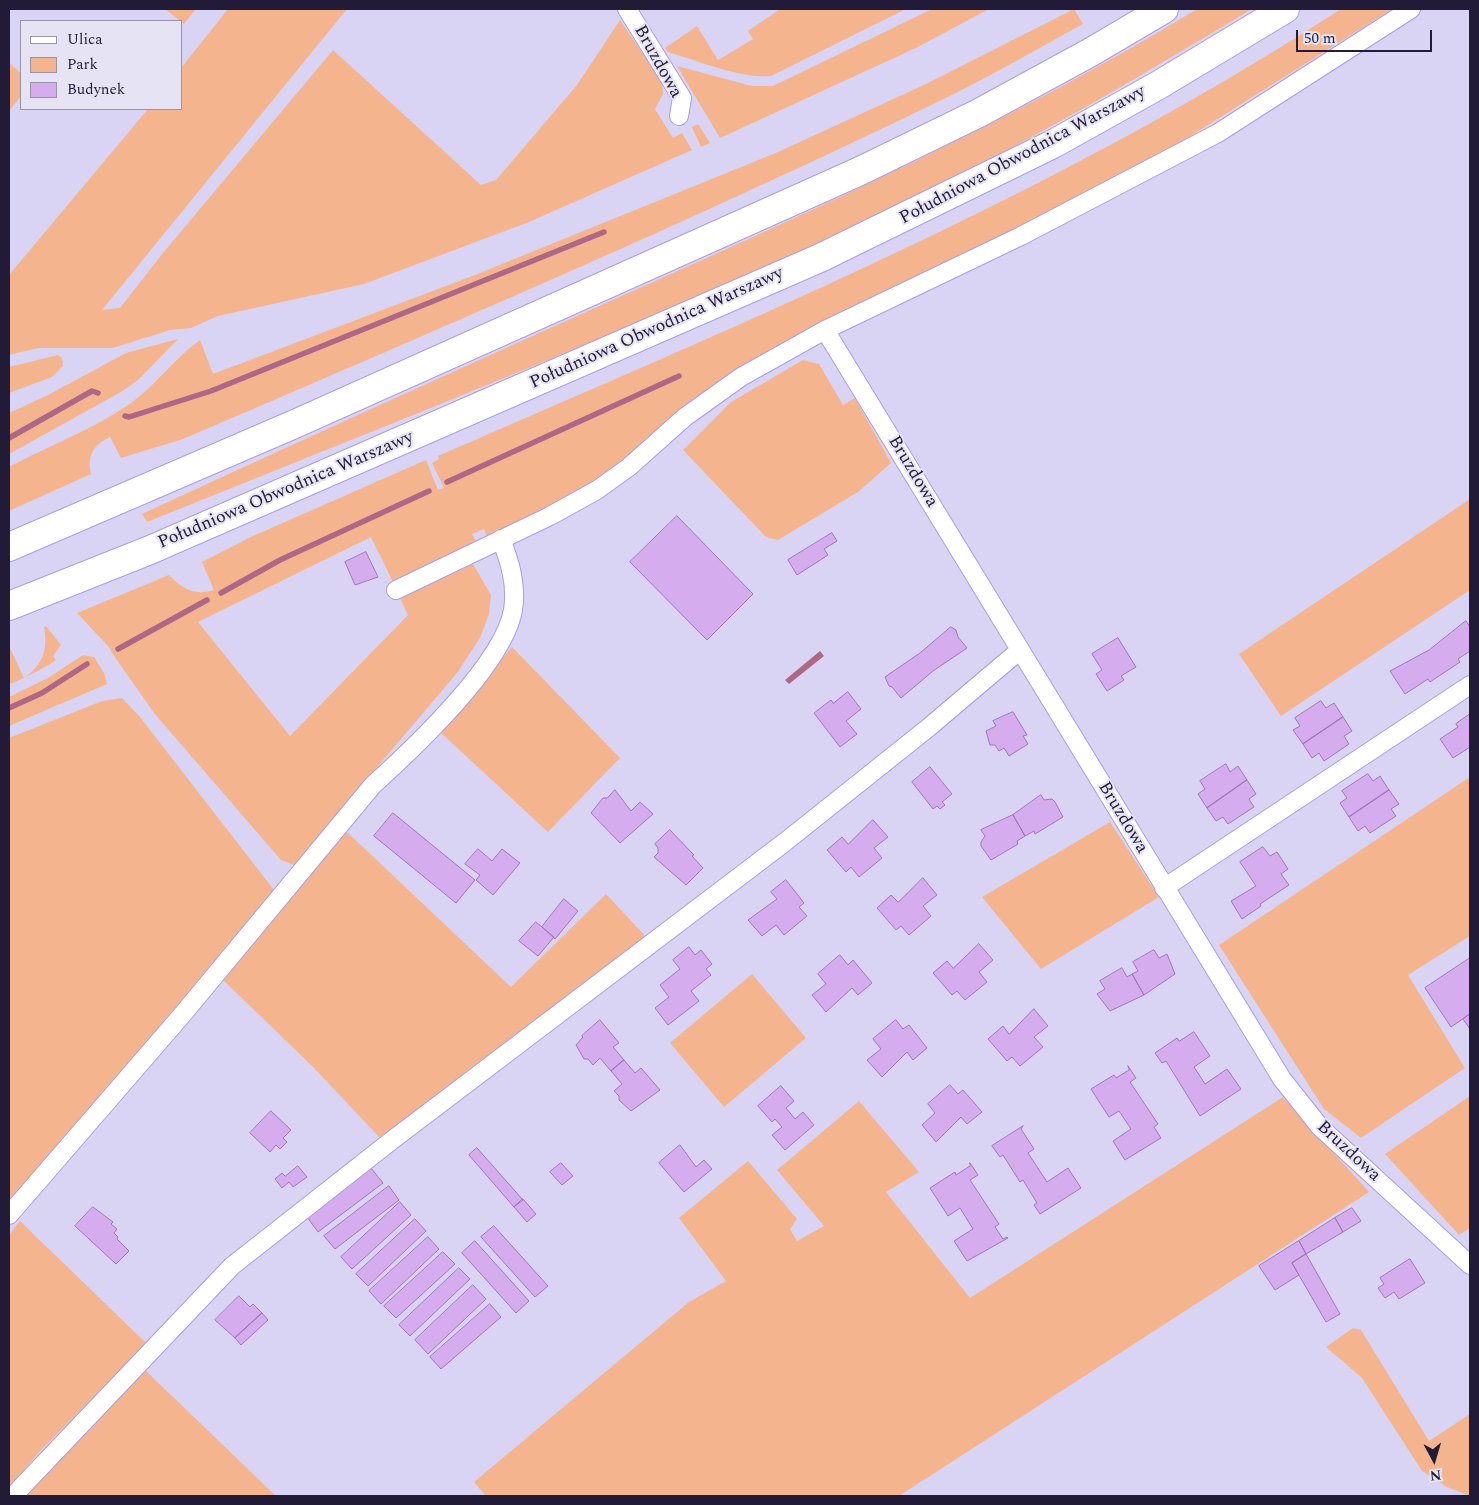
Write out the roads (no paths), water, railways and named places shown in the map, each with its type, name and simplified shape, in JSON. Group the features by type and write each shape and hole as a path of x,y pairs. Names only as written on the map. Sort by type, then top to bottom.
{"highway":[{"path":"9,547 306,419 860,171 979,113 1091,52 1164,9"},
{"name":"Południowa Obwodnica Warszawy","path":"16,603 150,550 794,270 912,215 1062,139 1157,86 1285,9"}],"street":[{"name":"Bruzdowa","path":"627,9 682,98 679,116"},
{"path":"396,590 597,490 629,467 712,396 825,330 1021,236 1218,132 1412,9"},
{"name":"Bruzdowa","path":"825,330 1282,1080 1320,1127 1470,1265"},
{"path":"9,1215 182,1015 372,785 407,753 477,678 496,652 508,628 515,592 509,559 501,539"},
{"path":"13,1496 232,1266 398,1136 779,846 928,728 1020,650"},
{"path":"1164,888 1470,685"}],"waterway":[{"path":"125,416 129,417 211,391 604,232"},
{"path":"447,482 679,376"},
{"path":"9,438 92,391 98,393"},
{"path":"221,593 280,560 429,491"},
{"path":"118,649 207,600"},
{"path":"9,708 42,693 87,664"}]}
